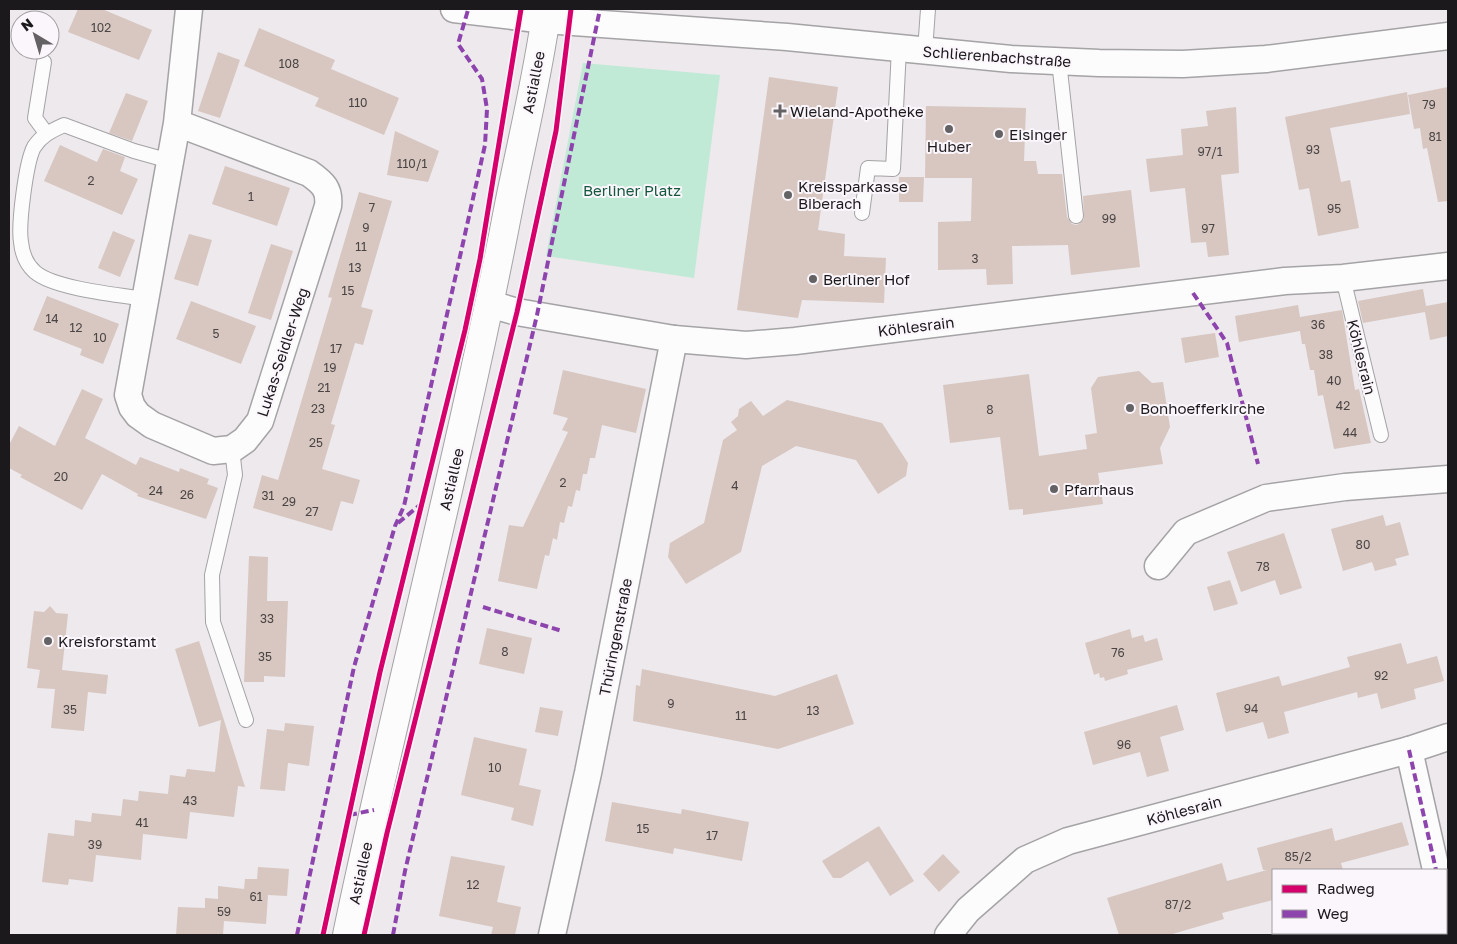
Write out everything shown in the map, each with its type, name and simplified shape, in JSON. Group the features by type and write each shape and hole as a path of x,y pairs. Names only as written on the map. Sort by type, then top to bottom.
{"street":[{"path":"189,9 177,123 128,395 132,407 138,415 152,424 213,451 232,449"},
{"name":"Schlierenbachstraße","path":"454,9 546,14 1011,60 1059,62 1183,64 1257,59 1448,36"},
{"name":"Astiallee","path":"347,935 490,304 546,14"},
{"name":"Lukas-Seidler-Weg","path":"177,123 309,173 324,184 329,195 328,206 260,421 246,440 232,449"},
{"name":"Köhlesrain","path":"490,304 517,312 674,339 746,345 795,341 1285,281 1343,278 1448,266"},
{"name":"Thüringenstraße","path":"552,935 588,773 674,339"},
{"path":"1158,566 1186,532 1266,498 1346,487 1448,479"},
{"name":"Köhlesrain","path":"948,935 968,910 1025,860 1068,841 1409,750 1448,737"},
{"path":"1409,750 1436,869"}],"lane":[{"path":"925,51 928,9"},
{"path":"862,213 868,168 893,169 899,48"},
{"path":"44,62 35,118 46,133"},
{"path":"1059,62 1076,216"},
{"path":"146,299 52,282 35,272 24,258 20,240 27,166 34,148 46,133 64,125 134,151 170,161"},
{"name":"Köhlesrain","path":"1343,278 1381,436"},
{"path":"232,449 235,475 212,576 213,622 246,720"}],"green space":[{"name":"Berliner Platz","path":"583,63 720,75 694,278 546,256"}],"building":[{"path":"78,9 102,9 152,30 139,60 68,32"},
{"path":"259,28 335,60 331,69 399,98 384,135 315,106 319,98 244,66"},
{"path":"218,52 240,60 220,118 198,111"},
{"path":"769,77 838,87 818,230 845,234 844,256 886,258 884,303 802,300 798,318 737,310"},
{"path":"1448,87 1448,201 1438,202 1427,148 1423,149 1420,128 1414,129 1408,95"},
{"path":"1407,92 1410,114 1330,128 1341,182 1350,180 1359,228 1318,236 1309,188 1299,190 1285,117"},
{"path":"126,93 148,101 132,141 109,133"},
{"path":"926,106 1026,108 1024,161 1036,161 1038,174 1062,174 1067,217 1072,224 1077,225 1084,219 1083,196 1131,190 1140,267 1071,275 1068,245 1012,246 1013,284 987,285 986,269 938,270 938,222 971,221 972,178 925,178"},
{"path":"1236,107 1239,173 1221,175 1229,255 1208,257 1206,242 1191,243 1185,188 1150,192 1146,159 1183,155 1181,129 1208,126 1206,111"},
{"path":"395,131 439,151 428,182 387,175"},
{"path":"60,145 97,162 103,149 125,157 120,171 138,179 122,215 44,181"},
{"path":"225,166 290,188 277,226 212,204"},
{"path":"899,177 924,177 923,202 899,202"},
{"path":"359,192 392,201 361,307 373,310 363,345 355,343 331,424 335,425 322,469 360,480 353,504 341,501 332,531 253,508 262,475 278,480 332,298 328,297"},
{"path":"113,231 135,240 120,277 98,268"},
{"path":"189,234 212,240 198,286 174,279"},
{"path":"271,244 293,251 271,320 248,313"},
{"path":"1423,289 1426,306 1448,302 1448,336 1430,340 1425,312 1363,323 1358,301"},
{"path":"47,296 119,324 103,364 80,355 82,349 33,330"},
{"path":"191,301 256,326 241,364 176,339"},
{"path":"1298,305 1300,317 1342,310 1355,390 1359,389 1371,443 1334,449 1323,395 1318,396 1314,370 1310,370 1305,344 1302,344 1300,331 1239,342 1235,316"},
{"path":"1215,333 1219,357 1185,363 1181,338"},
{"path":"563,370 646,389 636,433 602,425 595,458 590,458 587,474 583,474 580,491 576,490 572,507 568,506 564,523 560,522 557,540 553,538 549,556 545,555 537,589 498,581 509,525 523,527 568,432 562,430 568,418 553,414"},
{"path":"1139,371 1152,383 1163,382 1170,427 1160,448 1163,464 1098,473 1103,504 1023,515 1023,509 1009,510 1000,437 950,443 943,385 1029,374 1039,456 1087,449 1085,435 1097,433 1091,388 1098,377"},
{"path":"82,389 103,399 85,438 136,465 140,457 179,472 180,468 209,479 207,484 218,488 206,519 137,496 138,494 102,474 82,510 20,477 22,475 9,468 9,445 19,426 55,446"},
{"path":"787,400 882,423 908,463 906,476 878,494 856,460 796,446 762,466 741,552 686,584 668,557 670,543 704,523 723,440 737,430 731,422 738,416 739,409 751,401 763,416"},
{"path":"1383,515 1386,526 1400,522 1409,555 1395,559 1397,565 1375,571 1372,562 1343,571 1331,529"},
{"path":"1284,533 1302,588 1280,595 1275,580 1241,592 1227,552"},
{"path":"249,556 268,557 267,601 288,601 285,677 264,676 264,682 244,682"},
{"path":"1230,580 1238,604 1214,611 1207,587"},
{"path":"50,606 56,613 68,614 62,670 108,675 106,694 88,692 84,731 51,728 55,689 37,688 40,670 27,668 34,611 44,612"},
{"path":"487,628 532,638 524,674 479,664"},
{"path":"1130,629 1132,638 1143,635 1145,642 1157,638 1163,660 1127,670 1128,674 1105,681 1104,677 1100,678 1099,673 1094,675 1085,643"},
{"path":"199,641 245,787 238,786 234,817 190,812 187,839 143,834 141,860 96,855 93,882 69,879 68,885 42,882 48,833 74,836 75,820 91,822 92,813 121,816 123,799 138,801 139,791 168,794 170,775 185,777 187,769 215,772 221,720 199,727 175,649"},
{"path":"1401,643 1407,664 1437,656 1444,681 1414,689 1416,699 1381,709 1377,693 1358,698 1357,692 1284,712 1289,733 1268,739 1263,722 1226,732 1216,693 1279,676 1282,686 1350,667 1347,657"},
{"path":"642,669 775,696 837,674 854,724 778,749 633,721 636,685 640,686"},
{"path":"1177,705 1184,730 1160,737 1169,771 1147,777 1140,752 1093,765 1084,732"},
{"path":"540,707 563,711 558,736 535,732"},
{"path":"285,723 314,726 309,766 288,763 285,791 260,789 267,729 284,731"},
{"path":"474,737 527,749 519,785 541,790 533,826 511,820 514,808 461,795"},
{"path":"612,802 681,814 682,809 749,822 742,861 674,848 673,854 605,841"},
{"path":"1402,822 1409,845 1341,863 1343,869 1272,869 1272,900 1222,913 1224,919 1169,935 1119,935 1107,898 1222,863 1227,881 1267,870 1263,870 1257,848 1332,828 1335,841"},
{"path":"879,826 914,881 890,896 868,861 841,878 833,878 822,861"},
{"path":"943,854 960,872 939,892 923,874"},
{"path":"451,856 505,866 497,902 521,907 515,935 491,935 493,927 439,916"},
{"path":"258,867 289,869 287,896 268,895 266,924 224,921 223,935 176,935 178,907 205,908 205,898 218,899 218,886 244,889 245,879 257,879"}],"marked path":[{"path":"393,935 405,871 537,315 600,9"},
{"path":"297,935 354,667 395,526 404,506 485,145 487,109 482,79 458,44 468,10"},
{"path":"1193,293 1227,343 1258,464"},
{"path":"398,523 421,504"},
{"path":"483,607 562,631"},
{"path":"1409,750 1436,869"},
{"path":"349,815 374,810"},
{"path":"1447,922 1448,928"}],"cycle path":[{"path":"323,935 380,672 465,330 480,259 521,9"},
{"path":"364,935 387,833 517,312 556,131 571,9"}],"place":[{"name":"Wieland-Apotheke","path":"780,111"},
{"name":"Huber","path":"949,129"},
{"name":"Eisinger","path":"999,134"},
{"name":"Kreissparkasse Biberach","path":"788,195"},
{"name":"Berliner Hof","path":"813,279"},
{"name":"Bonhoefferkirche","path":"1130,408"},
{"name":"Pfarrhaus","path":"1054,489"},
{"name":"Kreisforstamt","path":"48,641"}]}
